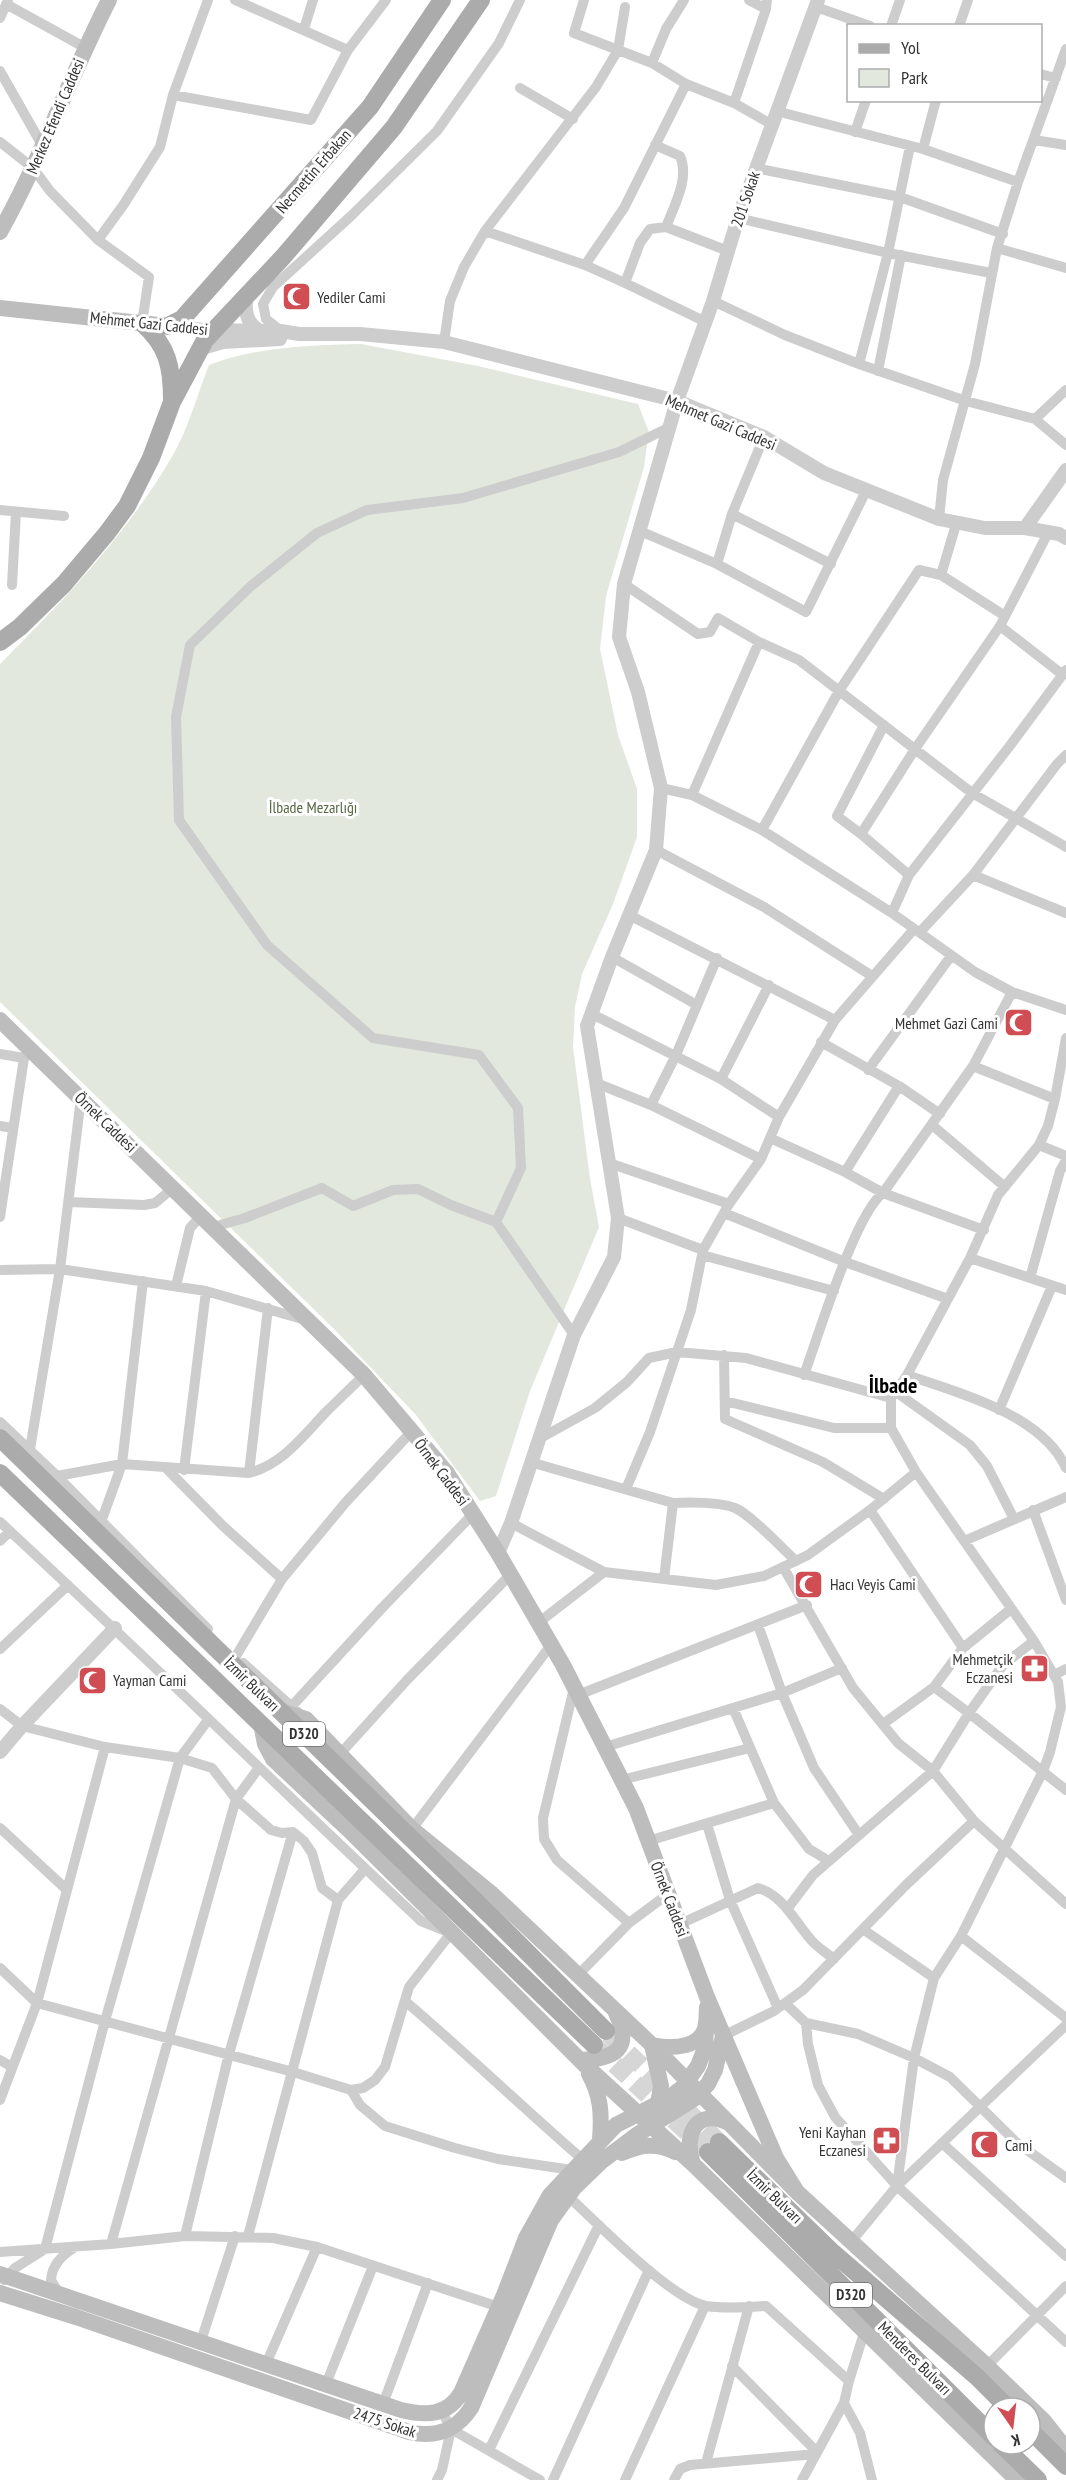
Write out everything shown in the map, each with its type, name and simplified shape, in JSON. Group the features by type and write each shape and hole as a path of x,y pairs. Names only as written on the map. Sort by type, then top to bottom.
{"main road":[{"name":"Merkez Efendi Caddesi","path":"0,232 33,168 84,47 109,0"},
{"name":"Necmettin Erbakan","path":"168,326 182,320 369,107 442,0"},
{"name":"Necmettin Erbakan","path":"0,642 20,627 64,584 127,506 151,458 172,402 199,349 213,330 247,295 394,127 481,0"},
{"name":"Mehmet Gazi Caddesi","path":"2,308 168,326"},
{"path":"142,323 155,335 164,349 170,368 172,402"},
{"name":"Örnek Caddesi","path":"0,1020 28,1054 81,1097 364,1375 447,1473 498,1553 551,1645 636,1808 723,2036 776,2158 797,2192"},
{"name":"İzmir Bulvarı","path":"0,1438 286,1709 600,2038 261,1724 0,1473"},
{"path":"286,1709 306,1719 412,1829 492,1894 652,2046 689,2089 732,2125 797,2192 987,2366 1012,2396"},
{"path":"261,1724 265,1744 273,1759 583,2062 687,2158 1012,2478"},
{"path":"652,2046 671,2049 685,2046 702,2035 706,2026 707,1997"},
{"path":"451,2429 471,2408 551,2220 568,2196 602,2161 651,2126 671,2115 689,2089 705,2048 707,1997"},
{"path":"583,2062 606,2058 617,2052 621,2045 623,2032 616,2013"},
{"path":"442,2411 452,2404 461,2392 499,2307 526,2238 550,2195 600,2139 616,2125 636,2112 689,2089 715,2070 723,2036"},
{"path":"651,2126 661,2086 652,2046"},
{"path":"583,2062 600,2098 602,2115 600,2139"},
{"path":"671,2115 672,2126 687,2158"},
{"path":"687,2158 687,2143 695,2126 708,2118 719,2119 732,2125"},
{"path":"602,2161 645,2145 668,2148 687,2158"},
{"name":"İzmir Bulvarı","path":"714,2147 830,2250"},
{"name":"Menderes Bulvarı","path":"714,2147 982,2425"},
{"name":"Menderes Bulvarı","path":"830,2250 996,2396"},
{"name":"2475 Sokak","path":"2,2280 58,2293 383,2404 417,2413 442,2411"},
{"name":"2475 Sokak","path":"0,2294 76,2317 409,2432 430,2435 451,2429"},
{"path":"1042,2428 1066,2442"},
{"path":"1042,2429 1066,2449"},
{"path":"1042,2432 1066,2466"},
{"path":"1013,2456 1038,2480"}],"street":[{"path":"98,240 160,147 173,95 208,0"},
{"path":"235,0 348,50"},
{"path":"262,12 263,0"},
{"path":"304,29 313,0"},
{"path":"173,95 311,120 348,50 386,0"},
{"path":"281,331 272,326 264,311 266,296 273,286 351,216 437,131 499,43 520,0"},
{"path":"584,0 574,33 652,63 686,84 734,103 771,124"},
{"path":"652,63 666,29 684,0"},
{"path":"734,103 766,5 749,0"},
{"path":"892,24 900,0"},
{"path":"960,24 968,0"},
{"path":"0,18 7,2 84,47"},
{"path":"817,4 865,24"},
{"name":"201 Sokak","path":"498,1553 511,1523 574,1335 614,1257 618,1218 587,1026 612,957 656,850 661,788 638,692 619,637 624,584 678,400 713,302 738,218 817,4"},
{"path":"444,342 450,301 464,267 485,231 596,87 618,50 625,7"},
{"path":"939,519 943,480 975,364 997,249 1018,182 1066,49"},
{"path":"0,71 42,146"},
{"path":"1042,74 1056,78"},
{"path":"585,265 624,208 686,84"},
{"path":"520,88 573,118"},
{"path":"855,132 865,102"},
{"path":"923,149 935,102"},
{"path":"776,111 923,149 1018,182"},
{"path":"1034,140 1066,145"},
{"path":"0,142 33,168 50,191 98,240 149,277 142,323"},
{"path":"655,146 680,156 684,166 683,180 666,227"},
{"path":"859,364 888,253 910,146"},
{"path":"755,168 900,197 1003,234"},
{"path":"738,218 888,253 991,273"},
{"path":"625,283 640,243 650,229 666,227 728,251"},
{"path":"485,231 585,265 706,321"},
{"path":"997,249 1066,268"},
{"path":"878,371 901,255"},
{"path":"247,295 248,318 254,328 259,330"},
{"path":"713,302 785,335 878,371 966,401 1035,419 1066,445"},
{"name":"Mehmet Gazi Caddesi","path":"168,326 213,330 281,331 299,334 360,334 444,342 678,400 764,437 824,473 939,519 985,528 1025,528 1066,538"},
{"name":"Mehmet Gazi Caddesi","path":"199,349 223,342 280,339 299,334"},
{"path":"1035,419 1066,390"},
{"path":"496,1222 521,1167 518,1108 479,1055 373,1038 267,945 179,820 176,717 190,645 251,586 317,533 367,510 463,498 618,452 670,427"},
{"path":"717,564 732,514 764,437"},
{"path":"1025,528 1066,470"},
{"path":"640,531 717,564 806,612 866,491"},
{"path":"0,510 64,516"},
{"path":"12,585 16,512"},
{"path":"732,514 831,564"},
{"path":"941,575 957,521"},
{"path":"861,834 915,749 1002,621 1048,533"},
{"path":"762,830 839,692 919,570 941,575 1065,673 909,875 892,913"},
{"path":"624,584 698,634 710,632 718,618 759,642 799,660 972,793 1066,847"},
{"path":"692,795 759,642"},
{"path":"884,725 837,816 909,875"},
{"path":"626,1490 650,1432 691,1310 703,1252 726,1209 761,1159 779,1117 821,1042 835,1020 872,976 973,875 1066,754"},
{"path":"661,788 692,795 762,830 892,913 975,972 1012,992 1066,1010"},
{"path":"656,850 764,907 872,976"},
{"path":"973,875 1066,913"},
{"path":"629,915 835,1020"},
{"path":"868,1070 951,956"},
{"path":"612,957 697,1005"},
{"path":"651,1106 676,1055 717,958"},
{"path":"721,1079 769,985"},
{"path":"804,1375 845,1262 874,1200 883,1193 973,1066 1012,992"},
{"path":"592,1014 721,1079 779,1117"},
{"path":"897,2186 915,2058 934,1977 961,1936 1043,1771 1061,1707 1058,1682 1034,1641 916,1472 891,1428 894,1395 970,1258 998,1194 1040,1145 1055,1099 1062,1087 1066,1038"},
{"path":"821,1042 899,1086 940,1114"},
{"path":"0,1054 28,1054 12,1128 0,1217"},
{"path":"973,1066 1055,1099"},
{"path":"596,1083 651,1106 761,1159"},
{"path":"845,1172 899,1086"},
{"path":"30,1449 60,1269 81,1097"},
{"path":"932,1125 1005,1186"},
{"path":"0,1126 12,1128"},
{"path":"770,1138 845,1172 883,1193 984,1230"},
{"path":"1030,1278 1060,1171 1066,1158 1040,1145"},
{"path":"609,1163 726,1209 845,1262 948,1299"},
{"path":"69,1202 144,1205 155,1203 173,1188"},
{"path":"176,1286 190,1228 207,1222 244,1218 322,1188 352,1206 393,1190 418,1189 451,1205 496,1222 574,1335"},
{"path":"618,1218 703,1252 834,1291"},
{"path":"970,1258 1066,1290"},
{"path":"0,1270 60,1269 176,1286 206,1291 308,1321"},
{"path":"101,1521 122,1464 143,1281"},
{"path":"999,1410 1052,1286"},
{"path":"184,1470 206,1291"},
{"path":"249,1473 268,1308"},
{"path":"539,1439 595,1408 627,1382 649,1359 677,1352 724,1355 894,1395 970,1445 987,1466 1014,1519"},
{"path":"724,1355 725,1419 823,1462 884,1499"},
{"path":"57,1476 122,1464 249,1473 264,1469 279,1460 364,1375"},
{"path":"907,1375 999,1410 1041,1436 1064,1458"},
{"path":"725,1401 834,1428 891,1428"},
{"path":"0,1422 57,1476 286,1709 473,1514"},
{"path":"236,1656 282,1579 346,1502 412,1431"},
{"path":"530,1462 672,1503 693,1502 735,1508 796,1561"},
{"path":"166,1468 223,1526 282,1579"},
{"path":"511,1523 604,1572 716,1585 764,1576 808,1555 870,1510 916,1472"},
{"path":"964,1541 1066,1497"},
{"path":"664,1579 672,1503"},
{"path":"870,1510 963,1648"},
{"path":"1033,1510 1066,1600"},
{"path":"0,1522 115,1628 258,1769 421,1921 451,1933 409,1987 385,2067 375,2080 363,2088 351,2090 229,2054 36,2003 0,1968"},
{"path":"0,1541 10,1531"},
{"path":"783,1567 853,1688 898,1743 933,1770 974,1821 1066,1904"},
{"path":"538,1623 604,1572"},
{"path":"340,1754 407,1680 510,1575"},
{"path":"0,1648 68,1585"},
{"path":"629,1923 557,1860 544,1839 543,1818 576,1691 807,1605"},
{"path":"883,1724 934,1687 963,1648 1011,1609"},
{"path":"758,1625 782,1694 814,1768 859,1835"},
{"path":"0,1752 115,1628"},
{"path":"788,1908 813,1875 933,1770 1003,1665 1034,1641"},
{"path":"412,1829 551,1645"},
{"path":"605,1748 782,1694 842,1668"},
{"path":"1053,1675 1066,1669"},
{"path":"934,1687 1066,1790"},
{"path":"733,1708 774,1803 809,1849 829,1861"},
{"path":"0,1709 22,1726 105,1747 180,1758 212,1768 236,1798 271,1830 282,1833 293,1832"},
{"path":"2,2280 24,2261 45,2249 105,2020 180,1758 208,1720"},
{"path":"0,2100 36,2003 105,1747"},
{"path":"621,1780 750,1748"},
{"path":"111,2244 236,1798 258,1769"},
{"path":"648,1841 774,1803"},
{"path":"723,2036 782,2006 834,1959 906,1885 974,1821"},
{"path":"707,1824 730,1900 782,2006 806,2023 858,2034 915,2058 950,2077 1016,2142 1066,2178"},
{"path":"0,1828 67,1890"},
{"path":"293,1832 312,1853 321,1888 338,1900"},
{"path":"185,2236 229,2054 293,1832"},
{"path":"248,2236 338,1900 365,1869"},
{"path":"680,1924 758,1888 766,1891 788,1908 813,1943 834,1959"},
{"path":"577,1976 629,1923 668,1894"},
{"path":"864,1930 934,1977"},
{"path":"961,1936 1066,2018"},
{"path":"405,2001 459,2047 525,2110 577,2165"},
{"path":"806,2023 808,2044 818,2085 835,2117 897,2186 1066,2342"},
{"path":"850,2242 897,2186 1066,2025"},
{"path":"1056,2037 1066,2045"},
{"path":"0,2060 12,2067"},
{"path":"351,2090 360,2105 386,2126 498,2159 577,2165"},
{"path":"942,2143 1066,2256"},
{"path":"568,2196 649,2270 687,2298 705,2306 766,2306 849,2381"},
{"path":"489,2450 599,2225"},
{"path":"0,2252 185,2236 273,2238 317,2247 499,2307"},
{"path":"201,2341 235,2236"},
{"path":"58,2293 51,2280 53,2269 64,2255 77,2247"},
{"path":"266,2364 317,2247"},
{"path":"326,2384 374,2265"},
{"path":"553,2480 649,2270"},
{"path":"383,2404 428,2283"},
{"path":"987,2366 1066,2286"},
{"path":"625,2480 705,2306"},
{"path":"706,2463 749,2306"},
{"path":"802,2480 844,2403 864,2333"},
{"path":"732,2366 816,2453"},
{"path":"844,2403 860,2433 872,2480"},
{"path":"442,2411 451,2429 534,2479"},
{"path":"438,2480 451,2429"},
{"path":"674,2480 680,2469 706,2463 816,2453"}],"green space":[{"name":"İlbade Mezarlığı","path":"361,344 478,366 638,404 649,432 644,467 606,596 600,649 618,735 637,789 637,837 613,904 582,974 575,1007 573,1047 590,1179 599,1227 530,1391 496,1496 480,1501 416,1415 334,1329 0,1002 0,664 94,565 136,512 178,445 209,365 264,351 303,346"}],"tunnel":[{"path":"609,2034 719,2142"},
{"path":"595,2046 708,2152"}],"place":[{"name":"Yediler Cami","path":"296,297"},
{"name":"Mehmet Gazi Cami","path":"1019,1023"},
{"name":"Hacı Veyis Cami","path":"809,1584"},
{"name":"Mehmetçik Eczanesi","path":"1034,1668"},
{"name":"Yayman Cami","path":"92,1680"},
{"name":"Yeni Kayhan Eczanesi","path":"887,2141"},
{"name":"Cami","path":"984,2145"}],"district":[{"name":"İlbade","path":"893,1385"}]}
